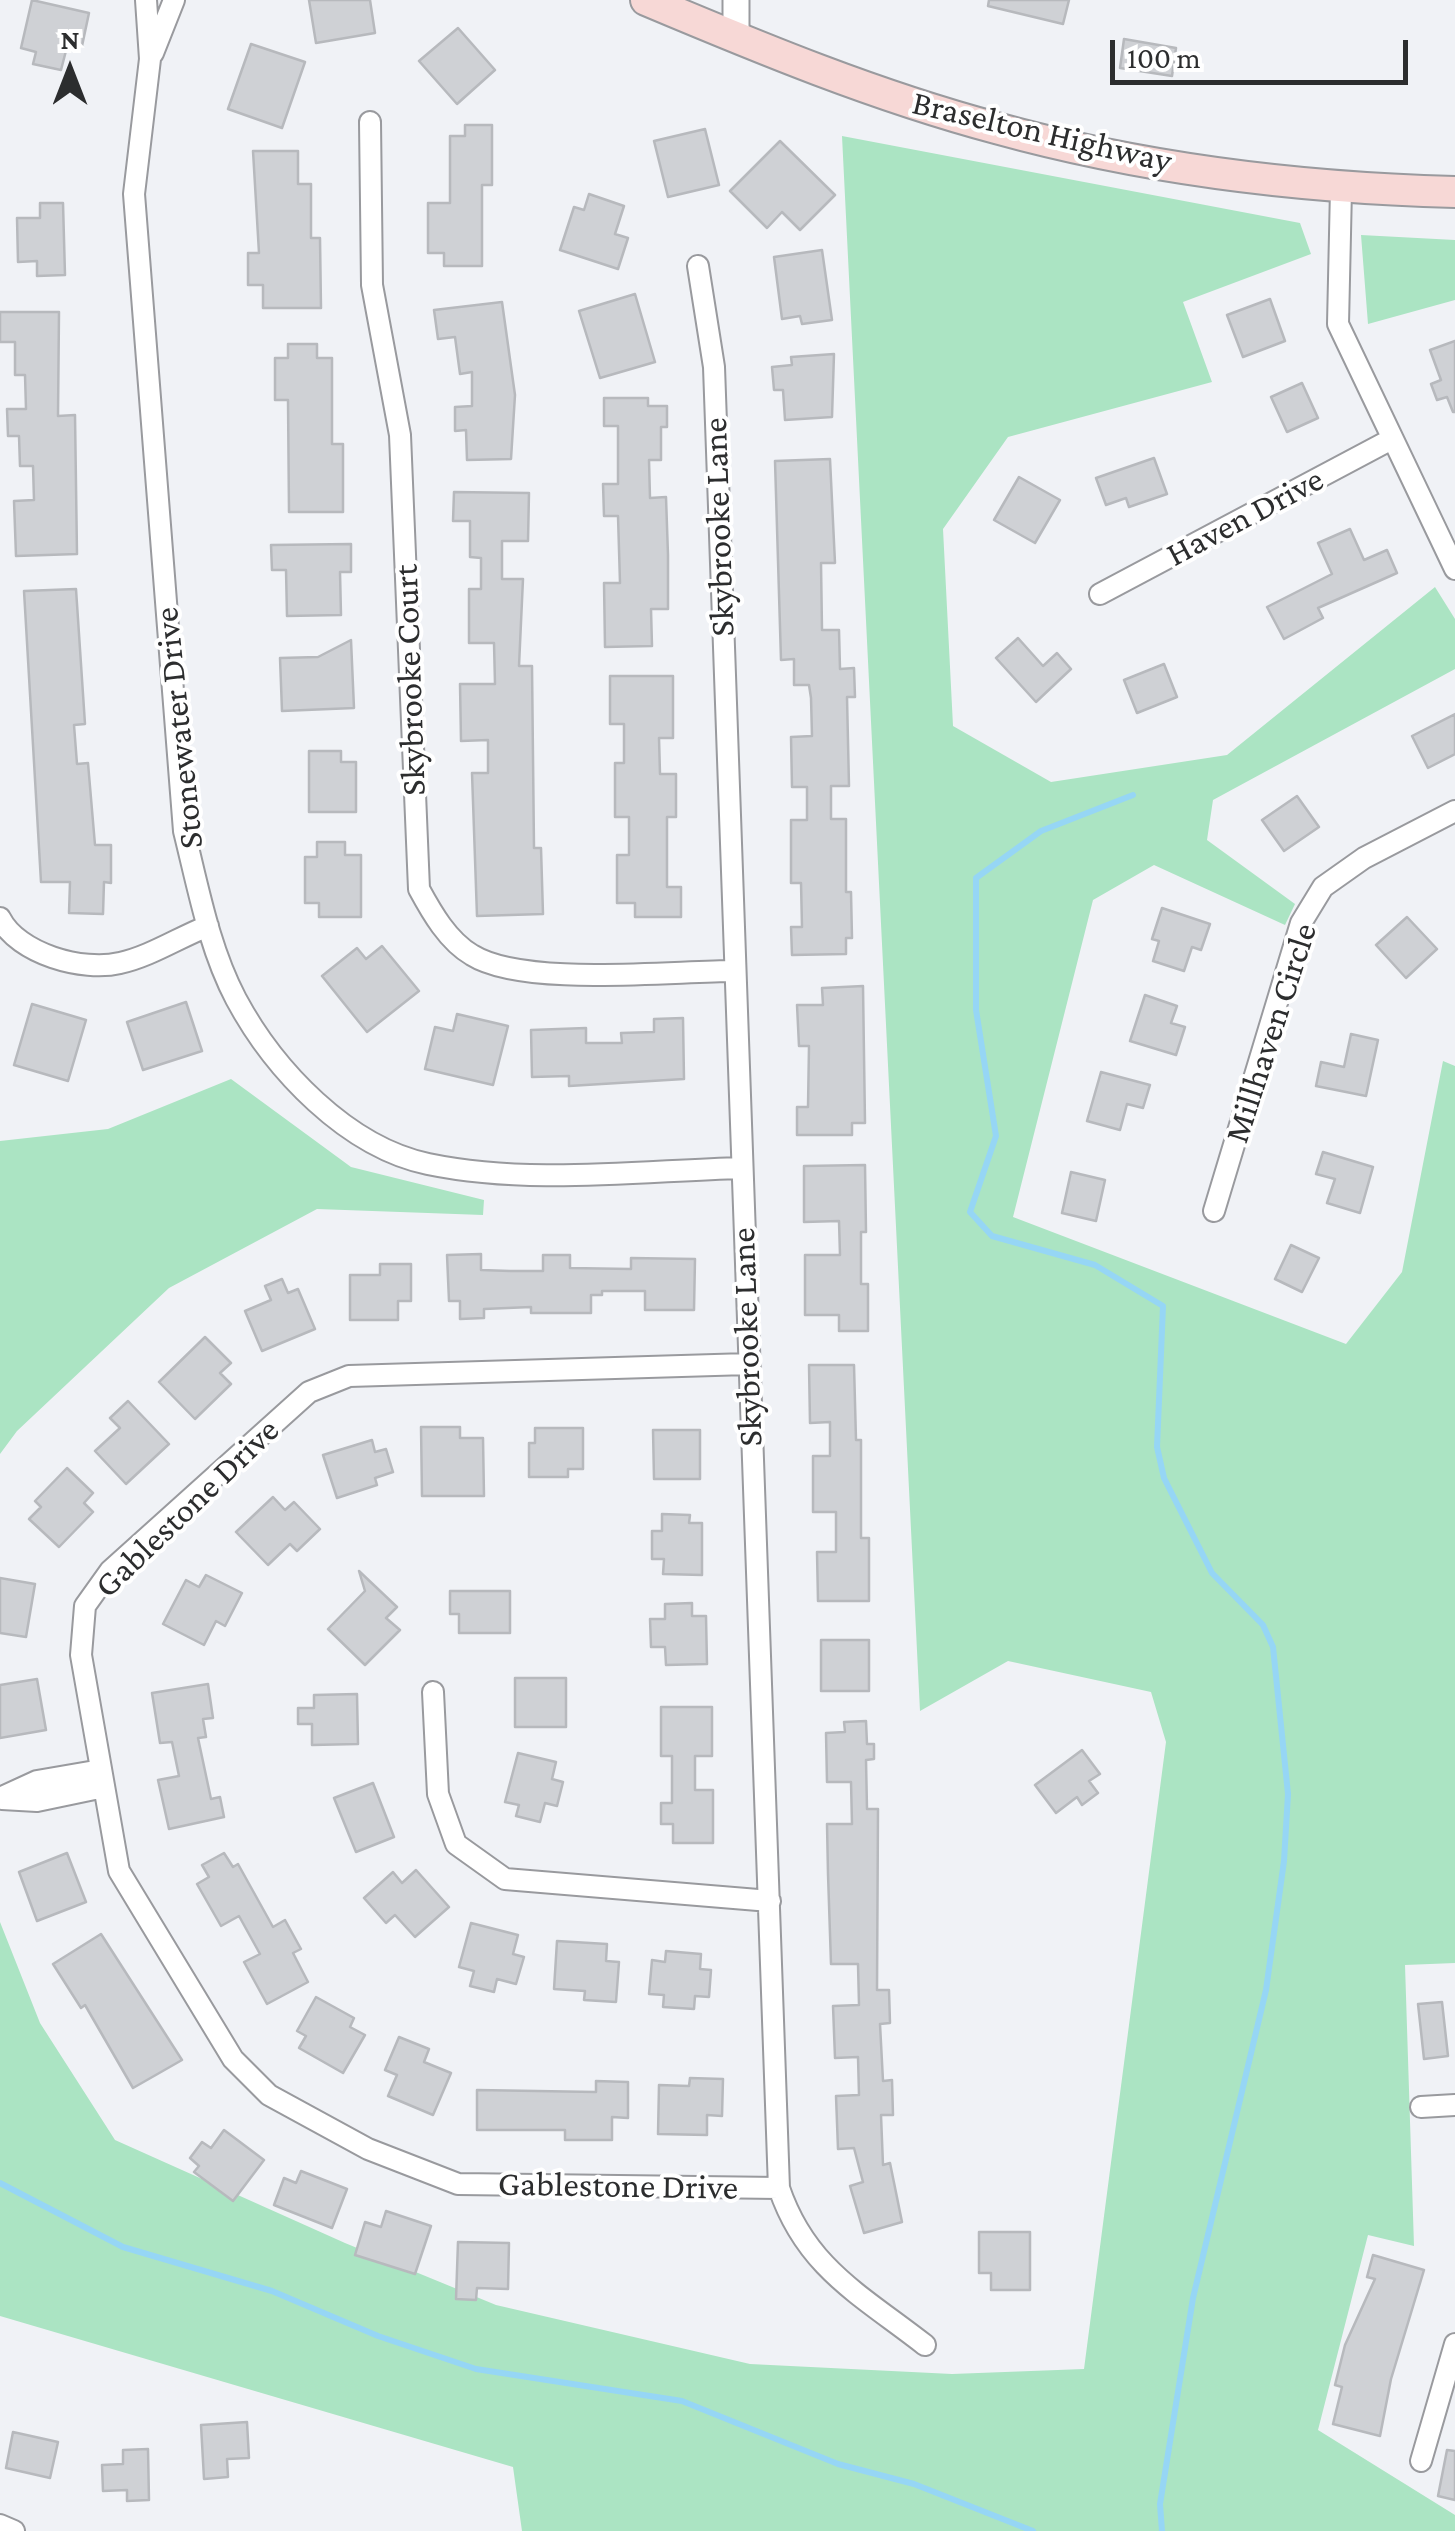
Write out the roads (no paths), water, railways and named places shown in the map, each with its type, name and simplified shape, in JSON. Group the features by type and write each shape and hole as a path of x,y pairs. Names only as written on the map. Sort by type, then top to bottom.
{"main road":[{"name":"Braselton Highway","path":"646,0 863,87 998,129 1141,159 1342,189 1455,192"}],"street":[{"name":"Stonewater Drive","path":"146,0 150,59 134,194 184,832 208,926 236,999 286,1069 350,1131 425,1164 515,1175 740,1168"},
{"name":"Stonewater Drive","path":"150,59 174,0"},
{"path":"736,0 736,38"},
{"name":"Skybrooke Court","path":"370,122 372,285 400,435 419,889 438,922 470,955 514,972 734,970"},
{"path":"1342,189 1338,324 1390,440 1455,569"},
{"name":"Skybrooke Lane","path":"698,266 714,368 778,2188 792,2226 818,2261 925,2345"},
{"name":"Haven Drive","path":"1100,594 1390,440"},
{"name":"Millhaven Circle","path":"1214,1212 1301,923 1323,887 1364,858 1455,811"},
{"path":"0,918 30,948 82,964 119,964 208,926"},
{"name":"Gablestone Drive","path":"748,1364 349,1376 309,1392 110,1571 85,1606 81,1654 119,1871 233,2059 270,2095 368,2149 458,2184 778,2188"},
{"path":"434,1692 438,1794 456,1844 505,1878 591,1889 770,1901"},
{"path":"0,1799 37,1800 103,1778"},
{"path":"1421,2106 1455,2106"},
{"path":"1421,2461 1447,2404 1455,2344"},
{"path":"0,2526 14,2531"}],"waterway":[{"path":"1133,795 1041,831 976,878 976,1010 996,1136 970,1212 992,1236 1095,1265 1163,1306 1157,1447 1164,1478 1212,1573 1263,1625 1273,1647 1288,1794 1284,1861 1266,1990 1193,2298 1160,2504 1162,2531"},
{"path":"0,2183 123,2247 272,2291 378,2336 476,2369 682,2401 838,2464 914,2484 1033,2531"}]}
